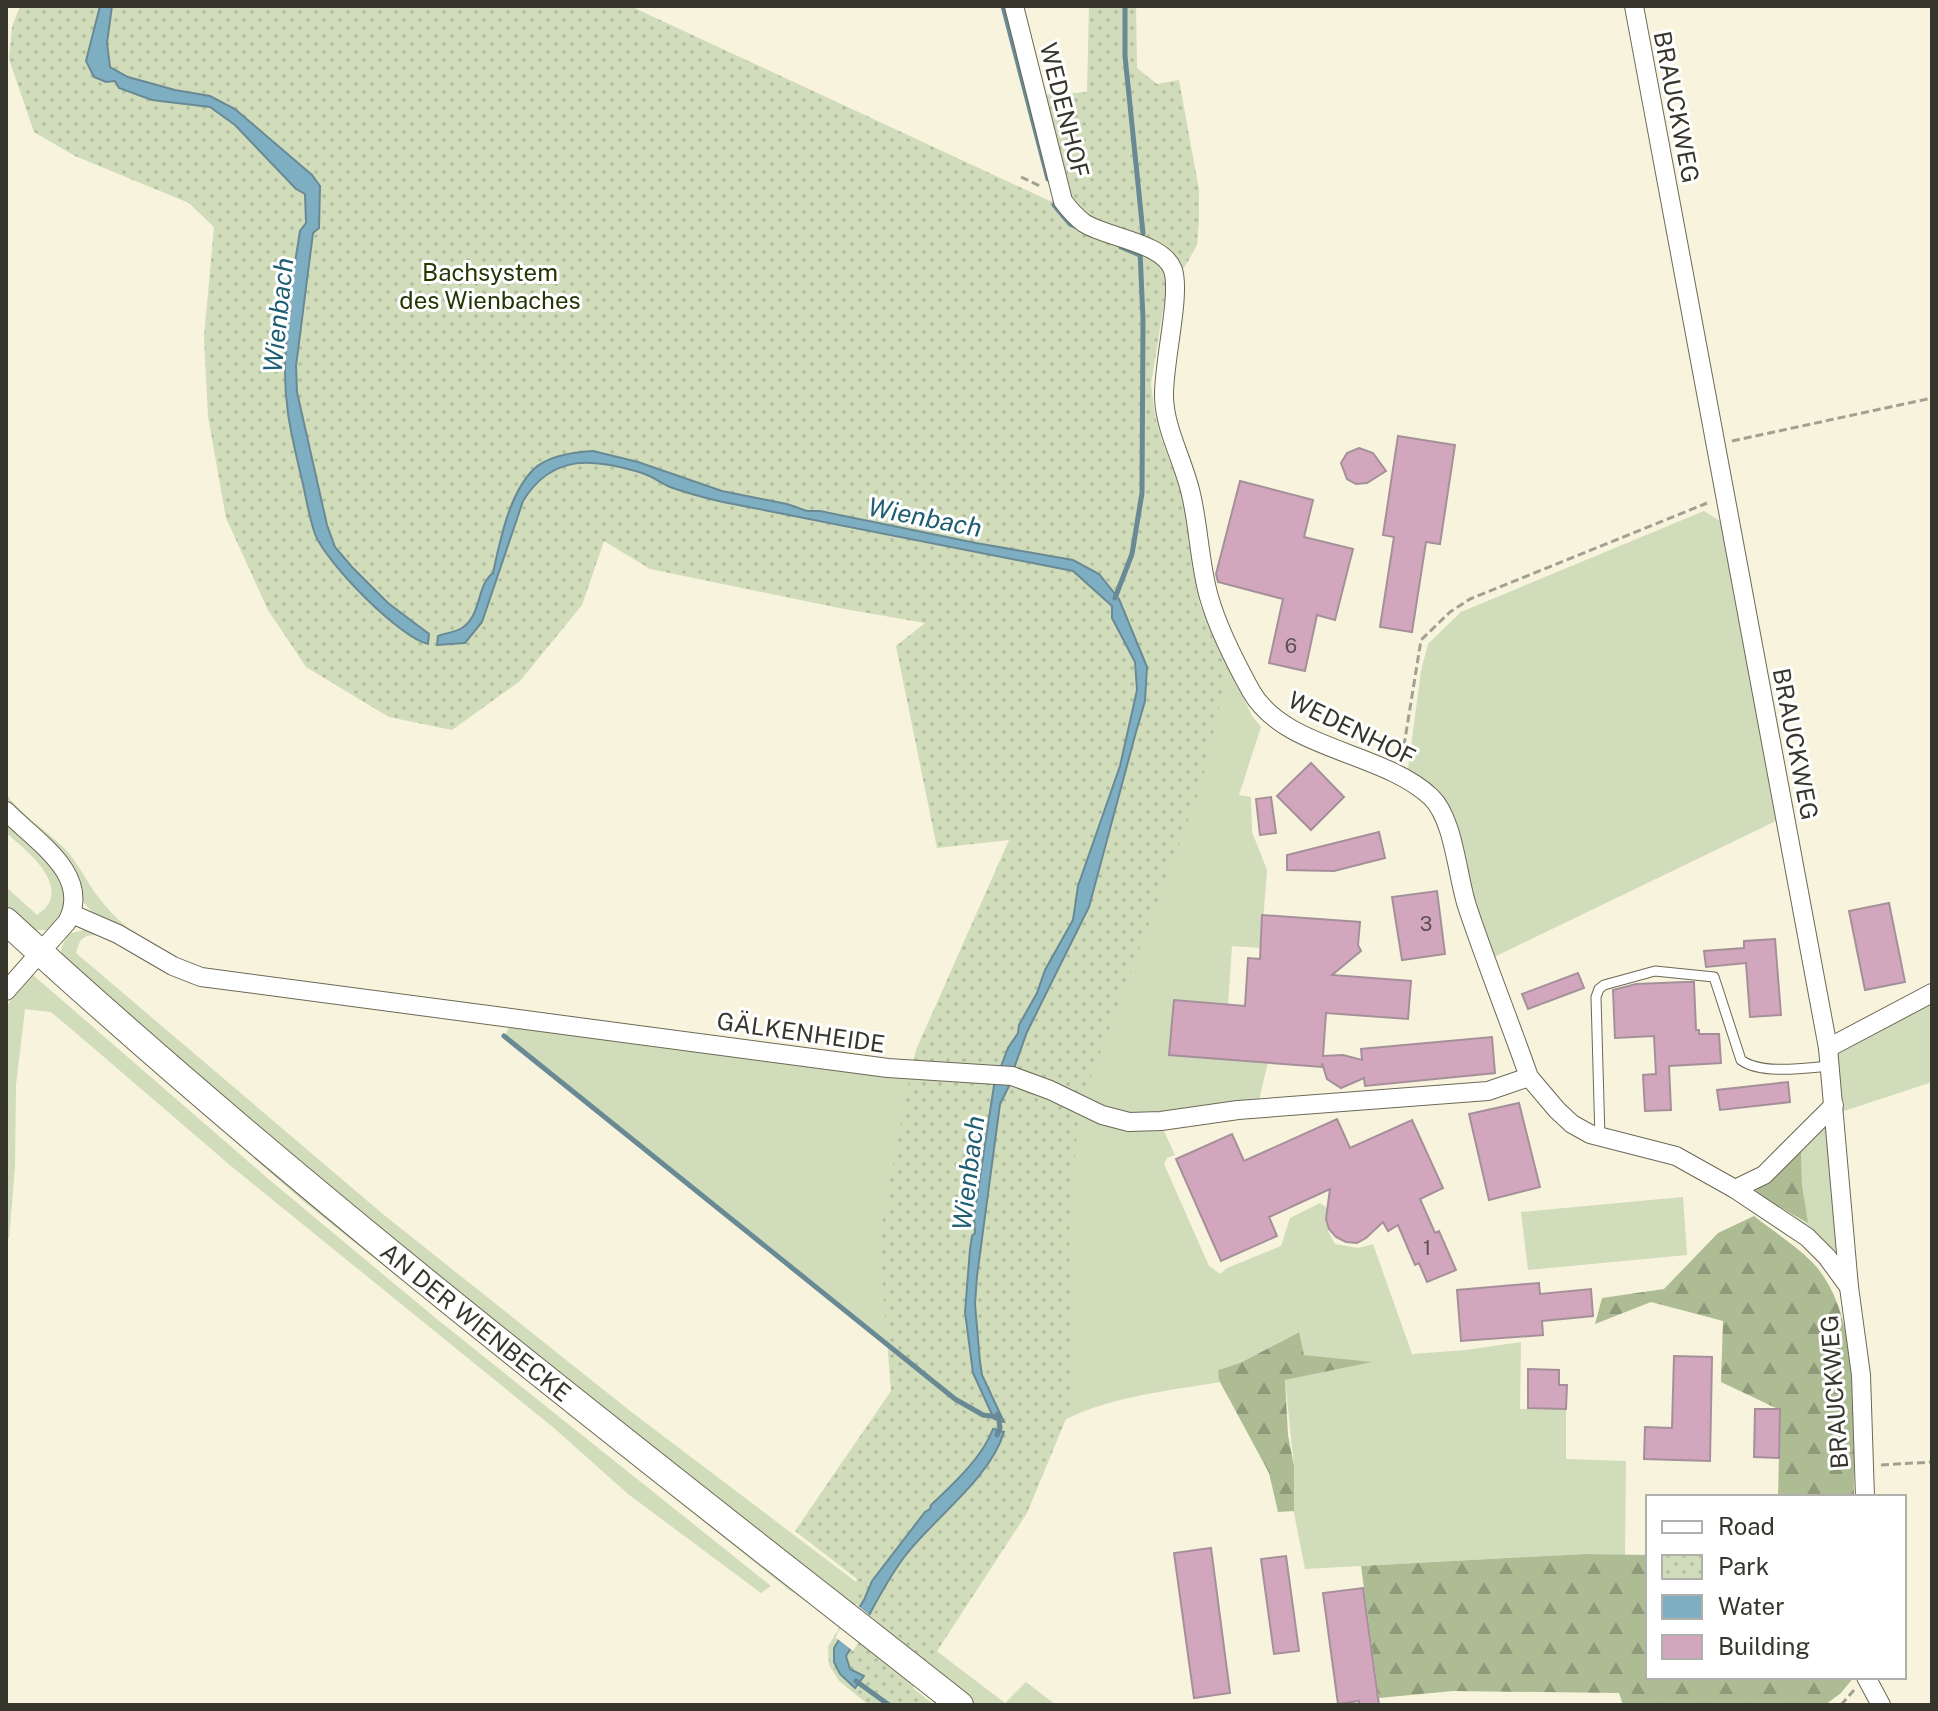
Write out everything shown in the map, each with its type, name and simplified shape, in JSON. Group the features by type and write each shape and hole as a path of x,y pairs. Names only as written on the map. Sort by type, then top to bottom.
{"street":[{"name":"WEDENHOF","path":"1014,6 1063,201 1086,224 1165,257 1173,270 1174,302 1163,386 1166,417 1189,486 1209,598 1251,692 1281,724 1400,775 1431,798 1444,818 1468,907 1529,1077 1543,1096 1572,1124 1600,1138 1676,1156 1735,1189 1807,1237 1827,1257 1849,1287"},
{"name":"BRAUCKWEG","path":"1634,6 1829,1057 1849,1287 1861,1375 1865,1495"},
{"path":"6,811 64,869 73,888 72,914 6,991"},
{"name":"GÄLKENHEIDE","path":"72,914 118,934 184,971 221,981 888,1068 990,1073 1018,1078 1102,1115 1129,1122 1238,1110 1488,1091 1529,1077"},
{"name":"AN DER WIENBECKE","path":"6,921 364,1231 960,1705"},
{"path":"1829,1057 1932,993"},
{"path":"1735,1189 1764,1175 1834,1105"},
{"path":"1867,1679 1881,1705"}],"lane":[{"path":"1600,1138 1596,997 1604,985 1655,971 1714,977 1741,1060 1747,1064 1788,1070 1829,1057"}],"path":[{"path":"1716,444 1932,398"},
{"path":"1400,775 1421,640 1430,628 1470,599 1601,548 1698,505 1727,500"},
{"path":"1865,1466 1932,1462"}],"green space":[{"name":"Bachsystem des Wienbaches","path":"20,6 630,6 1050,201 1067,197 1045,95 1087,92 1089,6 1136,6 1137,68 1157,84 1179,80 1199,190 1197,245 1166,291 1151,384 1162,441 1186,503 1197,604 1228,670 1201,786 1079,1109 1069,1231 1073,1402 1027,1513 913,1688 934,1705 869,1705 839,1681 829,1665 828,1647 838,1630 857,1579 795,1531 891,1391 879,1239 911,1070 916,1050 1009,840 937,848 896,646 925,623 650,569 604,541 582,605 520,681 452,730 389,717 306,667 268,610 226,518 208,416 204,337 214,227 189,203 75,156 34,132 9,59 12,27"},
{"path":"1147,458 1174,467 1187,516 1200,605 1252,716 1261,727 1239,795 1251,797 1252,832 1267,870 1261,948 1232,946 1228,1004 1174,1000 1169,1054 1268,1062 1259,1100 1160,1115 1118,1115 1017,1062"},
{"path":"1704,511 1722,522 1776,821 1494,957 1471,889 1454,814 1438,789 1408,769 1421,671 1428,644 1461,612"},
{"path":"6,794 69,854 111,913 139,936 170,954 222,973 473,1003 473,1007 228,977 209,974 172,960 94,914 82,901 73,873 63,856 13,812 6,803"},
{"path":"6,819 40,848 66,889 63,914 46,930 31,930 6,908 6,887 37,915 48,905 52,894 50,883 36,860 6,833"},
{"path":"88,929 260,994 105,937 85,937 76,953 384,1215 634,1414 860,1585 859,1607 848,1599 845,1603 593,1403 227,1103 62,955 61,949 68,934"},
{"path":"42,973 51,975 822,1612 788,1589 303,1201"},
{"path":"33,975 272,1182 438,1320 771,1586 761,1593 628,1494 554,1428 231,1166 51,1012 25,1009 16,1085 15,1166 9,1239 6,1236 6,1008 21,985"},
{"path":"1932,1002 1932,1082 1841,1112 1838,1054"},
{"path":"511,1024 957,1080 963,1402 505,1035"},
{"path":"1010,1084 1162,1127 1175,1155 1167,1158 1164,1164 1209,1266 1220,1274 1227,1268 1281,1246 1290,1218 1320,1203 1327,1208 1328,1231 1335,1244 1358,1248 1373,1244 1412,1354 1521,1342 1520,1409 1566,1409 1566,1459 1626,1461 1625,1555 1584,1554 1305,1569 1292,1503 1294,1466 1285,1380 1368,1362 1303,1355 1298,1332 1240,1363 1218,1370 1220,1382 1116,1401 1057,1424 930,1646 1005,1703 1026,1682 1056,1705 974,1705 876,1628"},
{"path":"1826,1119 1840,1253 1743,1194","holes":["1801,1148 1807,1223 1754,1193"]},
{"path":"1801,1147 1802,1185 1808,1223 1754,1193"},
{"path":"1683,1197 1687,1255 1528,1270 1521,1212"},
{"path":"1754,1216 1812,1262 1828,1284 1840,1311 1852,1373 1854,1495 1778,1495 1780,1410 1721,1382 1723,1321 1651,1302 1595,1324 1602,1298 1664,1289 1718,1233"},
{"path":"1299,1332 1304,1355 1372,1362 1285,1380 1288,1435 1294,1466 1294,1511 1278,1512 1269,1473 1219,1380 1218,1370 1240,1363"},
{"path":"1584,1554 1646,1555 1646,1679 1852,1679 1825,1705 1623,1705 1619,1693 1453,1691 1379,1698 1361,1566"}],"water":[{"path":"100,6 112,6 107,43 110,67 128,77 210,96 235,109 312,175 320,186 319,228 313,233 296,366 297,392 327,525 335,547 388,603 429,634 428,644 382,614 348,580 322,547 311,521 291,429 285,381 289,301 300,231 306,223 305,194 296,189 235,125 210,107 152,100 119,88 115,81 106,82 94,77 86,61"},
{"path":"593,451 638,462 722,491 807,511 1073,560 1099,574 1119,599 1147,667 1145,701 1089,907 1027,1032 1013,1071 1000,1069 1045,970 1073,920 1078,886 1120,766 1137,690 1135,662 1112,618 1112,606 1073,571 723,502 670,487 646,474 625,468 576,463 548,474 523,501 482,622 465,643 437,645 438,636 457,631 473,616 484,585 493,573 502,532 525,479 534,469 554,458"},
{"path":"995,1079 1010,1084 1000,1104 975,1304 982,1375 1004,1422 994,1419 973,1373 965,1312 970,1249 975,1233 974,1216"},
{"path":"993,1429 1004,1432 987,1466 905,1556 846,1656 850,1669 864,1676 855,1688 840,1674 834,1662 834,1648 864,1600 872,1581 925,1512 974,1460"}],"pier":[{"path":"856,1604 874,1619 853,1651 835,1637"}],"building":[{"path":"1398,436 1455,445 1440,544 1426,542 1412,632 1380,627 1394,537 1383,535"},
{"path":"1359,448 1373,453 1386,471 1367,483 1356,484 1347,479 1341,463 1347,453"},
{"path":"1240,481 1313,500 1304,537 1353,549 1335,620 1317,615 1305,671 1269,663 1283,599 1218,582 1216,574"},
{"path":"1311,763 1344,797 1311,830 1277,796"},
{"path":"1271,797 1276,833 1260,835 1256,799"},
{"path":"1379,832 1385,858 1334,871 1287,870 1287,855"},
{"path":"1437,891 1445,954 1402,960 1392,897"},
{"path":"1889,903 1905,982 1865,990 1849,911"},
{"path":"1262,915 1360,922 1358,945 1361,951 1332,975 1411,981 1408,1019 1326,1013 1323,1056 1343,1055 1362,1060 1361,1049 1492,1037 1495,1073 1365,1086 1364,1078 1341,1088 1327,1079 1322,1063 1322,1067 1169,1055 1174,1000 1245,1006 1248,958 1260,959"},
{"path":"1775,939 1781,1015 1750,1017 1746,963 1706,967 1704,951 1744,948 1744,941"},
{"path":"1578,973 1584,988 1528,1009 1522,994"},
{"path":"1694,982 1696,1030 1699,1034 1719,1034 1721,1063 1669,1066 1671,1110 1645,1111 1643,1075 1656,1074 1654,1036 1615,1038 1613,990 1636,984"},
{"path":"1788,1082 1790,1102 1720,1110 1717,1090"},
{"path":"1519,1103 1540,1187 1489,1200 1469,1114"},
{"path":"1337,1119 1350,1148 1412,1120 1443,1188 1420,1199 1435,1233 1439,1231 1456,1270 1427,1282 1419,1263 1415,1265 1398,1225 1388,1231 1383,1222 1357,1243 1336,1237 1326,1219 1330,1189 1269,1217 1277,1236 1221,1261 1176,1159 1232,1134 1244,1161"},
{"path":"1539,1283 1540,1294 1591,1289 1593,1316 1542,1321 1543,1335 1461,1341 1457,1290"},
{"path":"1674,1356 1712,1357 1710,1461 1644,1459 1645,1427 1672,1428"},
{"path":"1528,1369 1559,1370 1559,1385 1567,1385 1566,1409 1528,1408"},
{"path":"1755,1409 1780,1409 1779,1458 1754,1457"},
{"path":"1211,1548 1230,1693 1194,1698 1174,1553"},
{"path":"1286,1556 1299,1651 1274,1654 1261,1559"},
{"path":"1363,1588 1379,1705 1359,1705 1359,1701 1338,1704 1323,1593"}],"waterway":[{"path":"1003,6 1048,179"},
{"path":"1125,6 1125,56 1143,233"},
{"path":"1054,205 1070,224 1079,228"},
{"path":"1121,247 1140,255"},
{"path":"1115,598 1132,554 1142,493 1143,319 1140,251"},
{"path":"504,1036 955,1399 983,1415 998,1417"},
{"name":"Wienbach","path":"997,1435 1000,1428 998,1414"},
{"name":"Wienbach","path":"856,1681 889,1705"}]}
